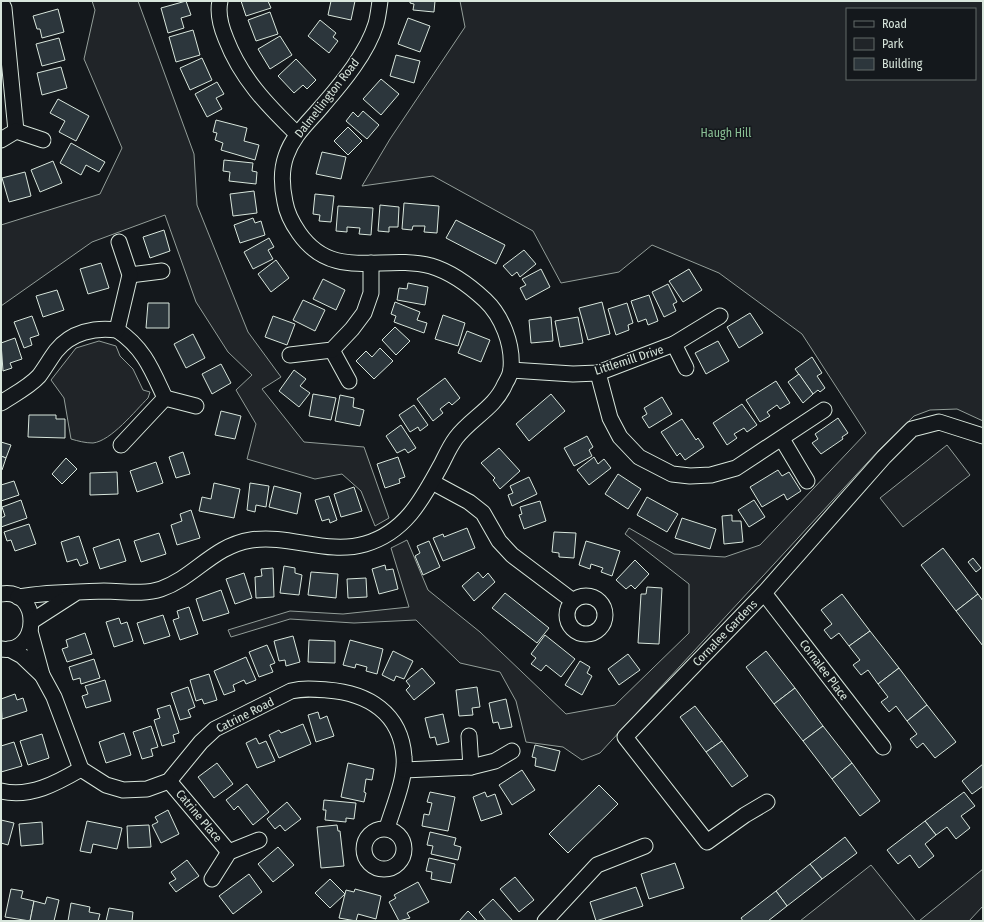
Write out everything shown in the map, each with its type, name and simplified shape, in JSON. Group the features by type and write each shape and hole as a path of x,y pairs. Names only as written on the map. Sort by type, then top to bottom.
{"street":[{"path":"220,1 218,10 222,29 232,56 248,82 269,107 297,134"},
{"name":"Dalmellington Road","path":"10,595 105,591 130,593 158,590 174,584 228,546 247,540 266,538 281,539 336,549 365,544 387,534 417,508 456,438 500,397 511,370 508,343 497,313 468,287 451,274 433,267 409,262 342,264 328,259 315,251 303,239 291,222 285,205 283,183 285,158 297,134 323,105 352,68 366,46 376,24 380,1"},
{"path":"1,2 4,8 16,130"},
{"path":"16,130 43,140"},
{"path":"1,140 16,130"},
{"path":"117,330 130,275 119,242"},
{"path":"290,356 332,350 364,313 371,293 371,263"},
{"path":"130,275 162,271"},
{"name":"Littlemill Drive","path":"511,370 573,374 598,373 674,344 720,316"},
{"path":"1,403 39,376 58,349 70,338 101,328 117,330 131,339 142,352 165,398 196,406"},
{"name":"Littlemill Drive","path":"674,344 686,368"},
{"path":"332,350 349,381"},
{"path":"598,373 610,418 620,438 639,457 672,474 690,476 711,475 736,468 824,410"},
{"path":"121,445 165,398"},
{"name":"Cornalee Gardens","path":"767,802 745,815 707,842 625,737 764,593 884,457 912,429 939,422 983,436"},
{"path":"782,439 807,481"},
{"path":"432,482 469,502 483,513 499,541 512,555 573,602"},
{"path":"1,582 10,595 29,609 31,626 42,674 54,697 81,769 106,785 123,790 146,789 169,781"},
{"name":"Dalmellington Road","path":"5,649 15,648 26,638 31,626 75,593"},
{"name":"Cornalee Place","path":"764,593 883,747"},
{"path":"5,649 22,656 42,674"},
{"name":"Catrine Road","path":"169,781 201,742 215,728 291,691 303,688 342,691 370,700 386,713 395,725 402,739 404,770 387,828"},
{"path":"469,736 471,767"},
{"path":"404,770 471,767 495,761 512,751"},
{"path":"1,791 10,793 32,791 54,784 81,769"},
{"name":"Catrine Place","path":"169,781 229,852"},
{"name":"Catrine Place","path":"212,879 229,852 259,840"},
{"path":"545,921 597,865 645,846"}],"green space":[{"path":"92,1 138,1 194,154 197,205 248,332 281,377 262,389 304,442 364,447 389,518 375,526 361,491 342,474 315,479 247,459 256,424 236,390 252,375 228,352 196,302 165,215 92,242 1,306 1,225 100,194 122,148 84,59 95,10"},
{"name":"Haugh Hill","path":"460,1 983,1 983,421 957,409 930,410 914,416 879,450 600,753 582,760 563,747 526,742 516,701 500,672 460,663 416,620 354,623 290,619 231,637 228,630 290,611 343,614 409,607 391,548 407,540 428,590 480,632 566,714 615,705 689,633 689,584 625,534 629,528 674,554 725,557 760,545 866,433 802,334 719,273 652,245 619,272 561,283 533,231 433,176 362,186 390,139 465,27"},
{"path":"99,341 116,346 120,356 133,369 143,390 150,392 148,398 115,431 100,441 87,443 71,439 64,398 51,380 76,348"},
{"path":"947,445 970,475 903,527 880,498"},
{"path":"871,865 916,921 800,921"},
{"path":"983,869 983,906 969,921 919,921"}],"building":[{"path":"186,1 191,15 181,18 184,28 168,33 161,8"},
{"path":"241,1 268,1 271,8 246,16"},
{"path":"331,1 355,1 351,20 328,15"},
{"path":"410,1 435,1 434,12 413,10 414,4 410,3"},
{"path":"58,9 64,32 42,38 40,29 37,29 33,16"},
{"path":"270,12 278,34 256,41 248,20"},
{"path":"408,18 430,26 420,52 398,44"},
{"path":"320,20 336,33 333,37 338,41 329,53 308,36"},
{"path":"193,30 200,55 176,62 169,37"},
{"path":"280,36 292,55 270,69 258,49"},
{"path":"59,38 65,60 42,66 36,44"},
{"path":"396,55 420,61 414,83 390,76"},
{"path":"202,58 212,80 190,90 180,68"},
{"path":"296,59 316,80 307,89 303,85 294,93 278,76"},
{"path":"61,67 67,88 42,95 37,73"},
{"path":"381,79 399,94 381,115 363,99"},
{"path":"217,82 224,94 216,98 222,109 207,117 195,94"},
{"path":"58,99 89,116 76,141 59,132 65,121 50,113"},
{"path":"363,111 379,125 367,139 346,121 353,112 358,117"},
{"path":"216,120 247,128 244,141 259,145 255,160 221,150 223,143 215,140 217,133 213,132"},
{"path":"348,127 362,141 348,155 334,141"},
{"path":"71,143 105,162 99,172 86,165 81,175 60,163"},
{"path":"322,152 346,157 341,179 316,174"},
{"path":"224,160 253,163 252,171 257,172 256,184 229,181 230,172 223,171"},
{"path":"53,161 62,183 40,192 31,170"},
{"path":"25,172 31,196 9,202 2,178"},
{"path":"254,191 257,213 233,216 230,194"},
{"path":"315,194 334,196 331,222 319,221 320,215 313,214"},
{"path":"404,203 439,206 437,233 424,232 425,226 413,226 412,230 402,229"},
{"path":"380,205 399,207 398,227 389,227 389,232 378,231"},
{"path":"338,206 373,208 371,235 359,234 360,228 347,227 347,232 336,231"},
{"path":"253,218 255,223 261,221 265,235 240,243 234,225"},
{"path":"456,220 505,245 496,264 446,238"},
{"path":"164,230 170,251 150,258 143,237"},
{"path":"269,238 274,247 268,250 273,259 253,269 244,252"},
{"path":"524,250 536,264 520,277 517,272 512,276 503,266"},
{"path":"276,260 289,278 271,292 258,274"},
{"path":"101,263 109,288 88,294 80,269"},
{"path":"541,269 550,287 526,300 520,288 526,285 522,279"},
{"path":"689,269 702,290 683,302 669,281"},
{"path":"323,279 345,290 336,310 313,299"},
{"path":"408,283 428,287 425,305 397,300 399,288 407,289"},
{"path":"668,284 677,302 673,304 676,311 664,317 652,292"},
{"path":"57,290 64,310 43,317 36,296"},
{"path":"649,295 658,321 648,325 646,319 638,322 631,301"},
{"path":"303,300 325,310 315,331 293,320"},
{"path":"395,302 420,312 417,320 427,323 424,333 394,322 396,316 391,314"},
{"path":"602,302 610,334 588,340 579,308"},
{"path":"148,303 169,303 169,328 146,328"},
{"path":"627,303 633,323 628,325 629,330 616,335 608,309"},
{"path":"750,313 763,333 739,348 727,327"},
{"path":"443,315 465,323 458,346 435,339"},
{"path":"32,316 39,335 30,338 32,345 24,348 14,322"},
{"path":"273,316 295,324 287,345 265,337"},
{"path":"551,317 553,341 531,343 529,320"},
{"path":"578,317 583,343 560,347 555,321"},
{"path":"395,327 410,341 396,355 382,340"},
{"path":"467,331 490,340 481,362 458,353"},
{"path":"193,334 205,358 186,368 174,344"},
{"path":"15,338 22,359 10,363 12,368 3,371 1,343"},
{"path":"718,341 729,361 706,374 695,353"},
{"path":"380,348 393,361 374,379 356,361 366,351 372,357"},
{"path":"812,357 822,373 817,376 825,388 820,392 818,390 813,394 795,369"},
{"path":"221,364 231,383 212,394 202,374"},
{"path":"294,370 306,379 300,386 310,393 299,407 279,391"},
{"path":"799,374 813,394 803,403 788,382"},
{"path":"445,378 460,398 452,405 449,402 440,409 443,413 433,421 417,399"},
{"path":"776,381 790,403 780,409 777,405 767,412 770,416 760,422 746,400"},
{"path":"313,394 336,398 331,420 309,416"},
{"path":"551,394 565,411 529,441 516,424"},
{"path":"340,395 354,398 353,407 364,410 360,426 335,421"},
{"path":"662,397 672,414 649,428 642,417 647,414 644,408"},
{"path":"742,404 757,425 747,432 744,428 734,434 737,438 727,445 713,423"},
{"path":"414,405 428,425 420,431 418,427 410,432 399,415"},
{"path":"221,411 241,416 235,439 215,435"},
{"path":"29,415 56,415 56,419 65,419 65,438 28,437"},
{"path":"838,418 848,433 842,437 843,439 821,454 812,443 818,439 815,434"},
{"path":"682,419 696,440 698,438 704,447 685,460 680,453 677,456 661,432"},
{"path":"401,425 416,448 408,453 405,449 397,453 386,436"},
{"path":"587,436 593,447 589,450 592,456 574,466 564,448"},
{"path":"1,442 11,445 6,458 1,456"},
{"path":"499,448 520,471 500,489 493,480 495,478 481,463"},
{"path":"183,452 190,474 176,478 169,457"},
{"path":"1,456 6,458 2,470 1,470"},
{"path":"398,457 405,477 399,479 400,483 385,488 377,464"},
{"path":"594,457 598,464 604,459 611,468 589,485 577,470"},
{"path":"66,458 77,469 62,484 52,474"},
{"path":"156,462 163,483 137,492 130,471"},
{"path":"778,470 782,476 789,472 801,491 787,500 784,494 762,507 750,487"},
{"path":"117,472 118,494 90,495 90,473"},
{"path":"618,474 641,489 628,509 605,494"},
{"path":"529,477 537,494 512,506 508,495 513,493 510,486"},
{"path":"14,481 19,495 1,501 1,485"},
{"path":"214,483 240,489 234,518 199,511 202,497 211,499"},
{"path":"250,483 269,486 266,507 256,505 255,512 247,510"},
{"path":"274,486 301,493 297,514 269,507"},
{"path":"354,487 362,511 341,517 334,494"},
{"path":"329,496 337,520 330,523 329,519 322,521 315,500"},
{"path":"647,497 678,514 667,532 637,515"},
{"path":"21,500 27,518 1,527 1,518 5,516 2,507"},
{"path":"754,500 765,517 749,527 738,510"},
{"path":"540,501 546,521 524,529 519,515 522,514 520,507"},
{"path":"191,510 200,538 177,545 171,525 182,521 180,514"},
{"path":"732,515 732,521 741,521 743,542 724,544 722,516"},
{"path":"682,518 716,529 710,549 675,538"},
{"path":"29,524 36,544 15,551 11,540 7,541 4,532"},
{"path":"467,528 475,548 443,561 433,538 443,534 444,537"},
{"path":"554,532 576,533 574,558 559,557 559,553 552,552"},
{"path":"159,533 166,554 141,562 134,541"},
{"path":"79,536 88,563 80,566 77,559 67,562 61,542"},
{"path":"119,539 126,561 100,569 93,548"},
{"path":"429,541 440,567 423,575 415,556 420,553 417,546"},
{"path":"586,541 620,551 612,576 601,572 603,568 591,564 590,569 579,565"},
{"path":"943,548 978,594 956,611 921,565"},
{"path":"973,558 981,568 976,572 968,562"},
{"path":"635,560 649,574 635,589 631,585 626,589 616,580"},
{"path":"385,565 386,570 393,569 398,589 379,594 372,569"},
{"path":"284,566 295,568 295,573 302,575 299,595 280,593"},
{"path":"273,568 274,597 256,598 255,577 262,576 261,569"},
{"path":"311,572 338,574 336,598 308,595"},
{"path":"478,572 483,578 488,573 495,582 474,601 462,586"},
{"path":"244,573 252,598 235,604 226,579"},
{"path":"366,578 367,597 348,598 347,579"},
{"path":"647,587 662,588 659,644 638,643 641,594 646,594"},
{"path":"221,590 229,613 203,621 196,599"},
{"path":"505,593 549,628 537,643 492,608"},
{"path":"842,594 870,631 849,646 839,633 831,639 824,630 832,624 821,610"},
{"path":"978,594 983,601 983,646 956,611"},
{"path":"189,607 198,634 180,640 173,620 179,618 177,611"},
{"path":"163,615 170,636 144,644 137,623"},
{"path":"119,618 121,624 127,622 133,641 114,647 106,622"},
{"path":"870,631 899,668 878,684 868,670 861,675 853,665 860,660 849,646"},
{"path":"85,633 92,654 67,662 62,649 68,647 66,640"},
{"path":"545,635 575,659 561,677 546,665 541,671 531,664 536,658 531,654"},
{"path":"293,636 300,662 286,666 285,660 279,661 274,641"},
{"path":"309,640 335,641 335,663 308,662"},
{"path":"350,640 383,649 377,674 366,671 367,667 356,664 355,668 343,665"},
{"path":"267,645 275,663 270,665 273,672 259,677 249,652"},
{"path":"393,651 413,661 404,679 396,676 394,681 382,675"},
{"path":"766,651 795,688 774,704 746,667"},
{"path":"628,654 640,670 619,685 608,669"},
{"path":"246,657 256,680 246,684 244,680 233,685 235,691 224,695 214,671"},
{"path":"94,659 100,678 81,684 80,678 73,680 69,667"},
{"path":"580,661 590,667 587,673 592,676 582,695 565,685"},
{"path":"422,668 435,683 414,700 406,690 410,686 406,681"},
{"path":"899,668 927,705 907,721 896,706 889,712 881,702 888,697 878,684"},
{"path":"209,674 217,700 204,704 202,699 196,701 190,680"},
{"path":"105,680 111,701 86,708 82,696 88,694 85,686"},
{"path":"188,687 195,707 188,710 191,717 180,720 171,693"},
{"path":"477,687 480,707 472,708 473,715 459,716 456,690"},
{"path":"795,688 823,726 803,741 774,704"},
{"path":"15,694 17,700 23,698 27,711 2,719 1,699"},
{"path":"506,699 512,727 500,729 498,722 493,723 489,703"},
{"path":"170,705 179,733 173,735 175,742 162,746 154,720 160,718 157,709"},
{"path":"927,705 956,742 935,758 923,743 917,748 910,739 917,734 907,721"},
{"path":"695,706 722,741 706,752 680,717"},
{"path":"318,712 320,719 327,716 334,736 316,742 308,715"},
{"path":"443,714 449,742 437,745 435,737 430,738 425,718"},
{"path":"303,724 311,744 279,758 269,735 279,730 281,733"},
{"path":"151,726 158,747 151,749 153,756 142,759 133,732"},
{"path":"823,726 852,763 832,779 803,741"},
{"path":"124,733 131,755 106,763 99,742"},
{"path":"42,734 49,758 28,765 20,741"},
{"path":"256,738 259,744 266,741 275,761 257,768 246,743"},
{"path":"722,741 748,776 732,787 706,752"},
{"path":"14,742 22,766 1,772 1,746"},
{"path":"535,745 560,751 555,771 535,766 536,758 532,757"},
{"path":"217,763 233,784 214,798 198,777"},
{"path":"348,763 374,769 372,780 366,779 364,792 366,793 364,802 341,797"},
{"path":"852,763 880,801 860,816 832,779"},
{"path":"983,764 983,786 972,794 962,781"},
{"path":"522,770 535,790 512,805 499,785"},
{"path":"247,784 269,812 253,825 238,806 234,810 226,800"},
{"path":"599,785 618,804 568,853 549,834"},
{"path":"430,792 455,797 448,831 422,826 424,814 429,815 432,803 427,802"},
{"path":"485,792 487,797 495,794 502,814 481,821 473,797"},
{"path":"964,792 975,806 961,816 970,828 956,839 947,827 936,835 925,821"},
{"path":"324,800 356,803 354,819 346,818 346,822 325,820 326,810 323,810"},
{"path":"287,802 301,819 285,831 280,825 275,829 267,819"},
{"path":"168,810 179,834 161,843 152,825 158,822 155,817"},
{"path":"1,820 14,823 8,845 1,843"},
{"path":"87,821 122,828 117,849 93,844 91,853 80,851"},
{"path":"925,821 936,835 925,844 934,856 919,868 910,855 898,864 887,850"},
{"path":"42,822 43,844 21,846 19,824"},
{"path":"149,825 151,847 128,848 127,826"},
{"path":"337,825 338,831 340,831 344,866 321,868 317,827"},
{"path":"430,832 456,838 454,845 461,847 458,860 431,854 433,846 427,845"},
{"path":"845,837 857,853 822,879 810,864"},
{"path":"278,847 294,865 273,882 258,864"},
{"path":"429,858 455,864 451,883 431,879 432,872 426,871"},
{"path":"187,860 199,876 176,892 169,883 176,879 171,872"},
{"path":"675,863 684,888 649,899 641,874"},
{"path":"810,864 822,879 787,906 776,891"},
{"path":"249,874 262,892 233,914 219,896"},
{"path":"515,877 534,900 519,912 500,889"},
{"path":"330,879 345,894 330,908 315,893"},
{"path":"418,882 429,902 407,913 410,918 399,921 389,902 396,898 394,895"},
{"path":"636,887 643,906 596,921 590,902"},
{"path":"11,889 23,891 21,898 34,901 30,921 5,917"},
{"path":"355,889 381,896 376,919 358,914 356,921 339,918 346,890 354,892"},
{"path":"776,891 787,906 768,921 743,921 741,918"},
{"path":"47,897 59,900 54,921 30,921 34,901 45,904"},
{"path":"493,899 513,921 486,921 479,912"},
{"path":"71,903 90,907 89,912 100,914 98,921 68,921"},
{"path":"109,908 133,912 132,921 106,921"},
{"path":"468,911 478,921 459,921"}]}
